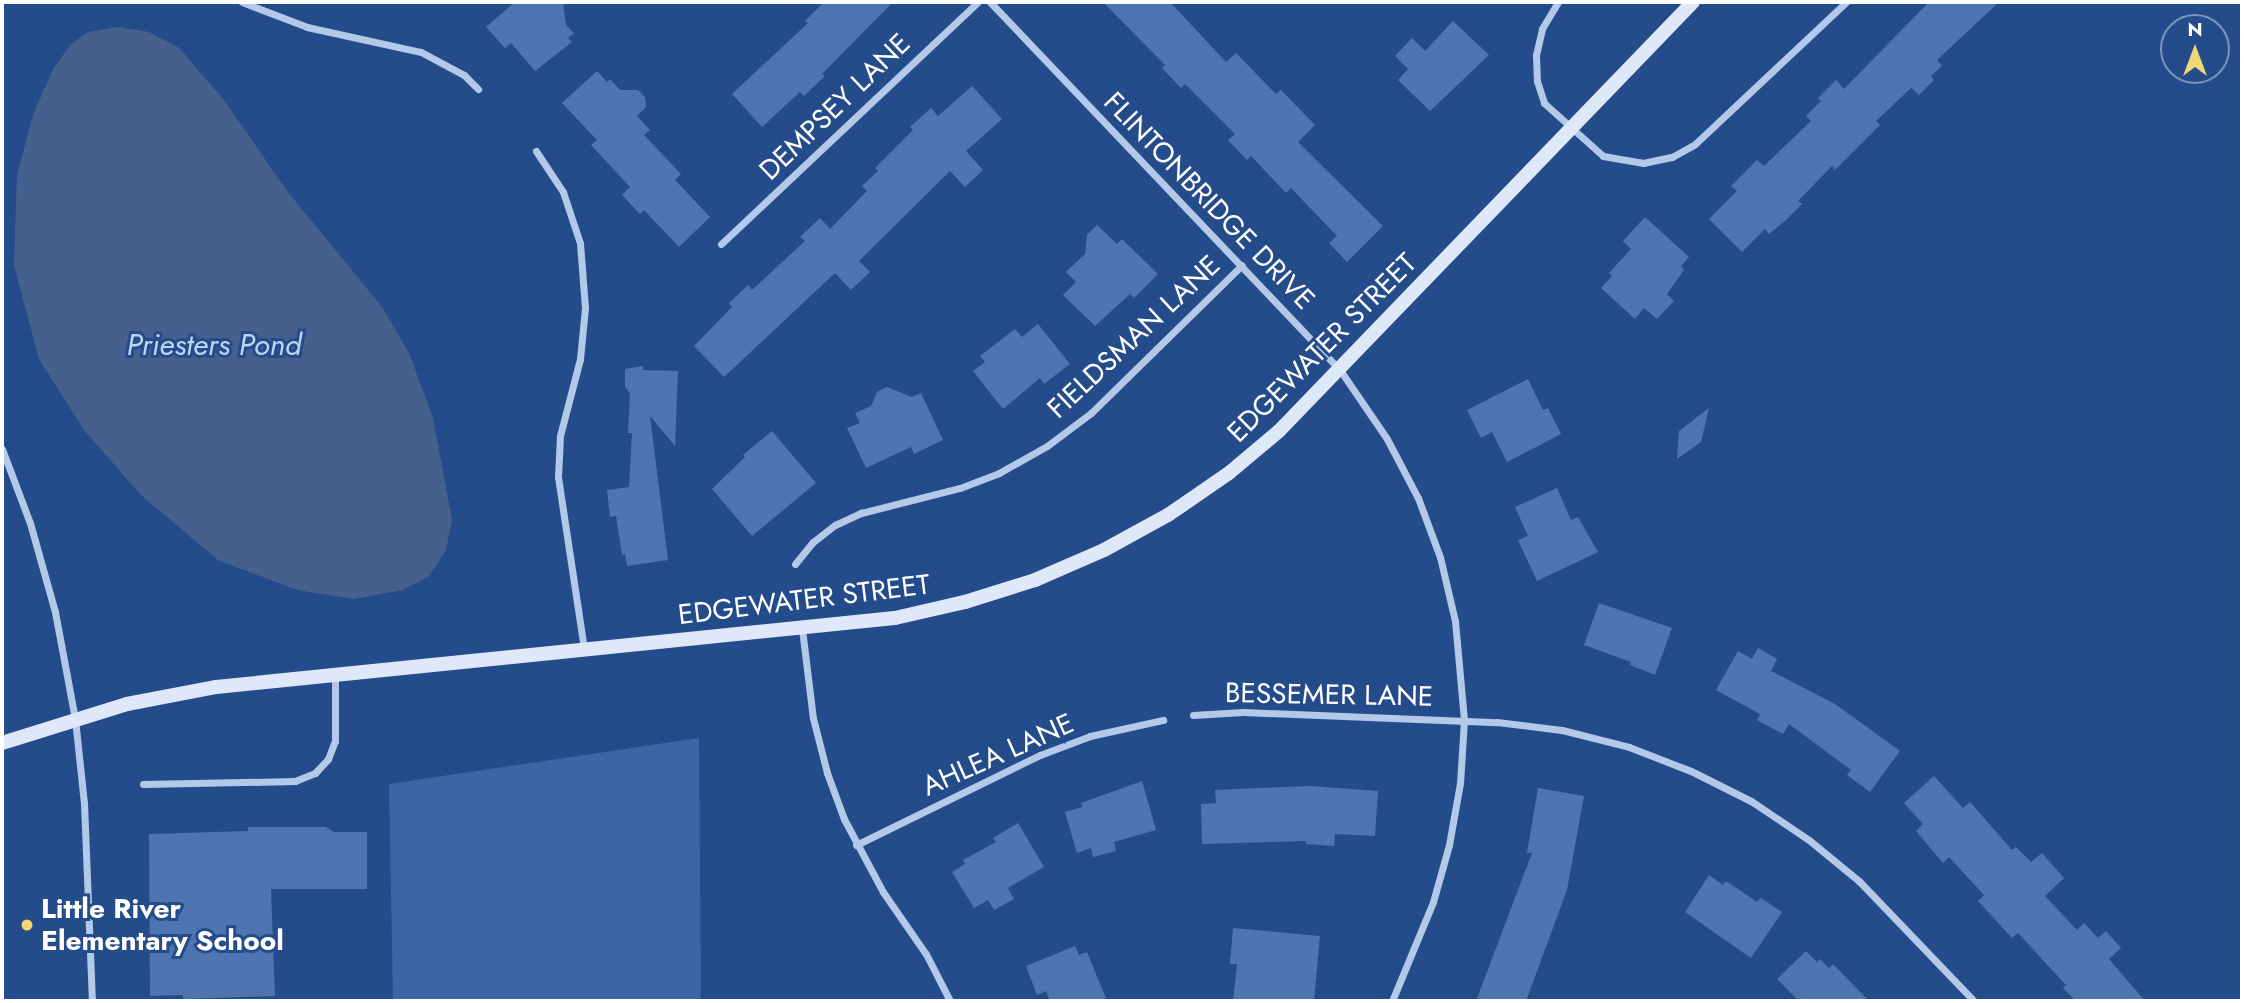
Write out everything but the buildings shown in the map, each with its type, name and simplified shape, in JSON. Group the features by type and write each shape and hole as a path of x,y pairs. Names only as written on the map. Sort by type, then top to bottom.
{"street":[{"path":"242,2 307,27 421,52 464,75 478,89"},
{"name":"DEMPSEY LANE","path":"721,244 978,2"},
{"name":"FLINTONBRIDGE DRIVE","path":"990,2 1340,370 1387,439 1418,498 1440,557 1455,621 1464,720 1460,783 1449,845 1433,902 1392,1001"},
{"path":"1558,2 1542,29 1536,55 1537,81 1544,103 1603,156 1617,161 1643,163 1672,157 1695,144 1846,2"},
{"name":"EDGEWATER STREET","path":"2,743 127,704 216,687 895,618 965,602 1035,580 1104,550 1168,515 1228,473 1279,431 1693,2"},
{"path":"536,151 563,192 580,243 585,308 580,359 560,436 558,477 584,650"},
{"name":"FIELDSMAN LANE","path":"795,564 813,542 835,525 862,513 960,488 999,472 1048,446 1091,413 1242,265"},
{"path":"2,450 30,523 55,612 75,719 85,810 92,1001"},
{"path":"802,629 816,732 827,773 856,845 883,892 926,954 950,1001"},
{"path":"143,784 295,781 315,773 328,759 335,741 335,674"},
{"name":"BESSEMER LANE","path":"1193,715 1243,712 1464,720 1562,730 1629,747 1691,771 1751,801 1809,840 1858,881 1974,1001"},
{"name":"AHLEA LANE","path":"856,845 1040,755 1090,736 1163,720"}],"shaded area":[{"path":"699,738 701,1001 393,1001 389,784"}],"water":[{"name":"Priesters Pond","path":"118,27 149,32 179,48 224,100 287,191 382,307 409,353 433,418 452,520 446,550 429,576 403,590 354,599 297,590 218,560 141,495 84,430 39,359 14,265 17,175 33,115 53,69 71,44 88,32"}],"place":[{"name":"Little River Elementary School","path":"27,925"}]}
